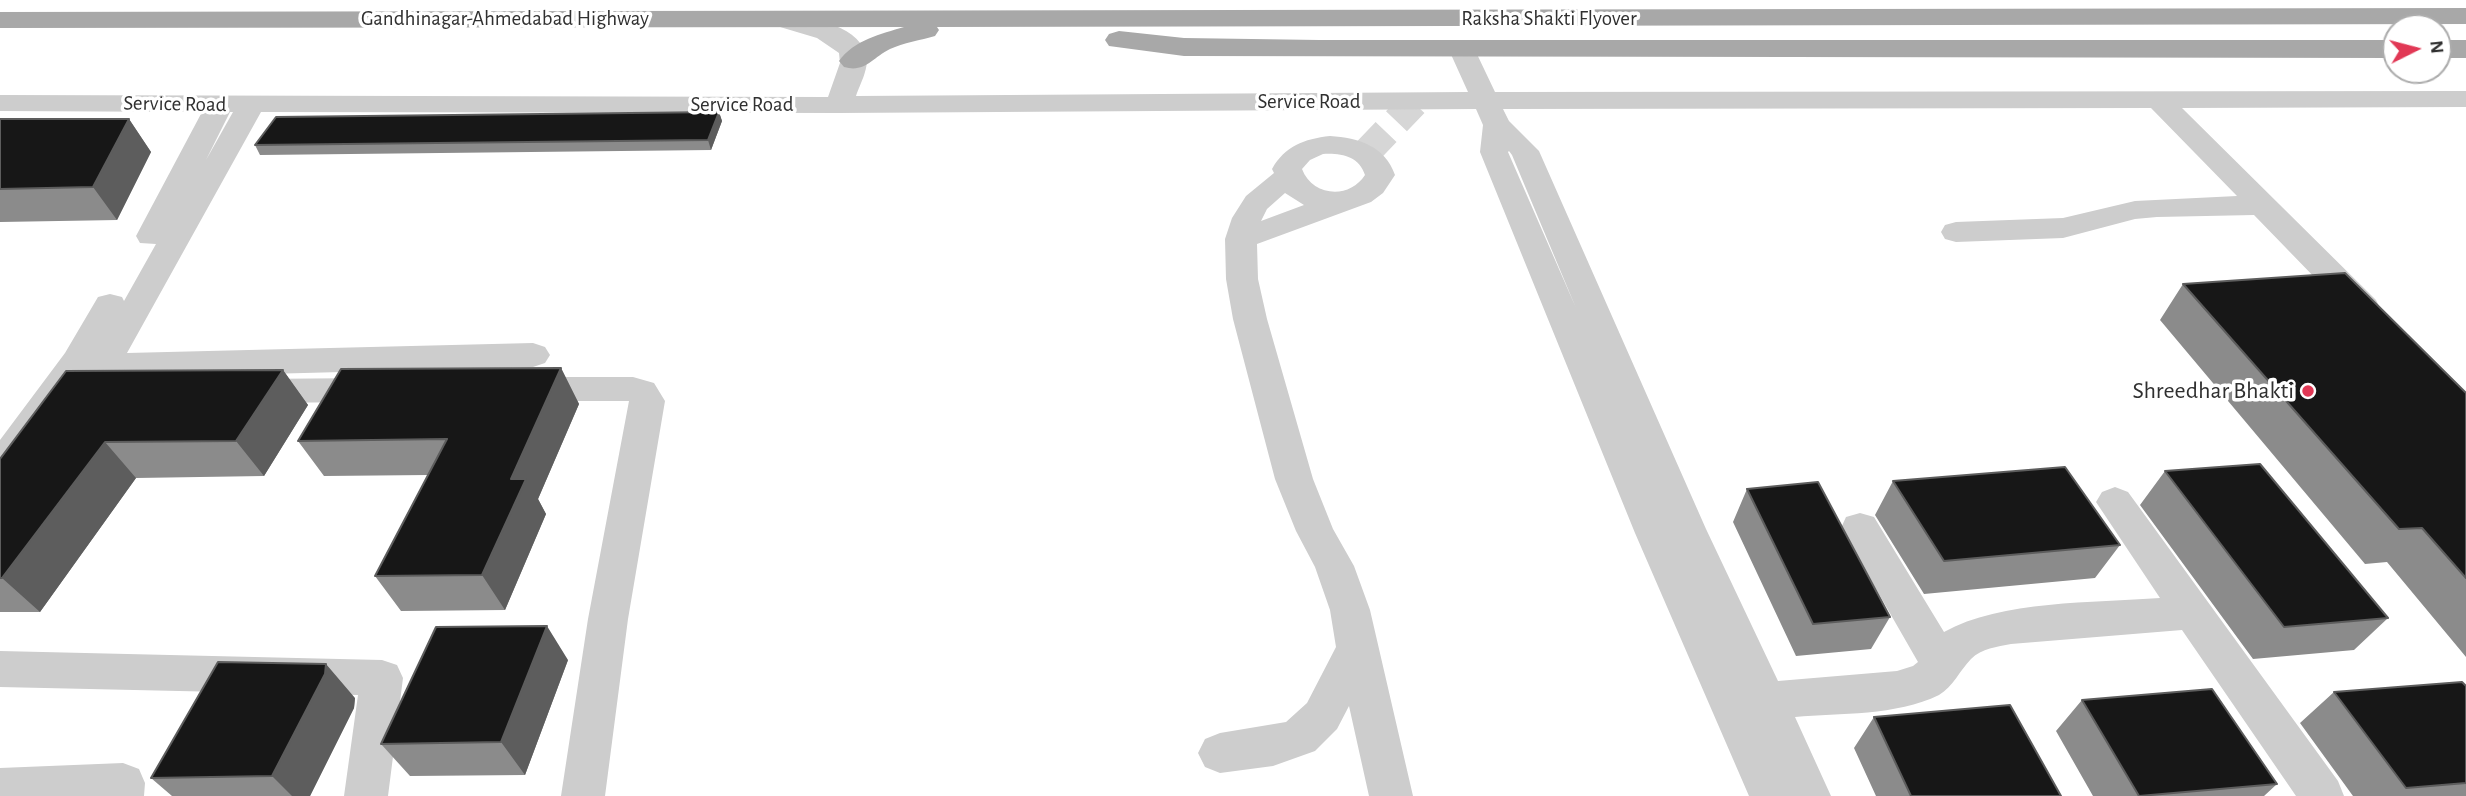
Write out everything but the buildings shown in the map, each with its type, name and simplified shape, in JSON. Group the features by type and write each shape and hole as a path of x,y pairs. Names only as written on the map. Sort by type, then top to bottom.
{"main road":[{"name":"Raksha Shakti Flyover","path":"1010,19 2466,16"},
{"path":"854,61 880,43 975,19"},
{"name":"Gandhinagar-Ahmedabad Highway","path":"0,20 1010,19"},
{"path":"1010,19 1130,42 1184,47 1462,50 2382,49"}],"street":[{"path":"779,19 833,35 851,50 854,61 839,105"},
{"path":"1462,50 1490,114 1494,152 1654,533 1771,796"},
{"path":"2158,99 2389,332"},
{"name":"Service Road","path":"0,103 839,105 1136,101 1490,114 2158,99 2466,99"},
{"path":"7,479 94,379 161,243 235,105"},
{"path":"1490,114 1525,151 1687,529 1810,796"},
{"path":"1241,239 1350,199 1371,190 1380,175 1374,160 1355,148 1330,145 1306,149 1291,161 1287,169 1293,184 1311,196 1324,200 1350,199"},
{"path":"1288,177 1253,205 1244,218 1241,239 1242,279 1250,319 1294,480 1315,531 1334,566 1350,610 1391,796"},
{"path":"1956,232 2063,229 2134,210 2263,205"},
{"path":"7,479 77,361 161,243"},
{"path":"94,379 533,355"},
{"path":"94,379 642,391 647,401 608,620 583,796"},
{"path":"2115,502 2322,796"},
{"path":"1860,528 1942,666"},
{"path":"1767,701 1897,689 1926,681 1958,645 1979,634 2011,627 2193,612"},
{"path":"1220,753 1273,746 1300,737 1322,716 1357,648"},
{"path":"0,669 382,678 366,796"},
{"path":"0,789 123,783 122,796"}],"tunnel":[{"path":"1366,153 1414,103"}],"place":[{"name":"Shreedhar Bhakti","path":"2308,391"}]}
